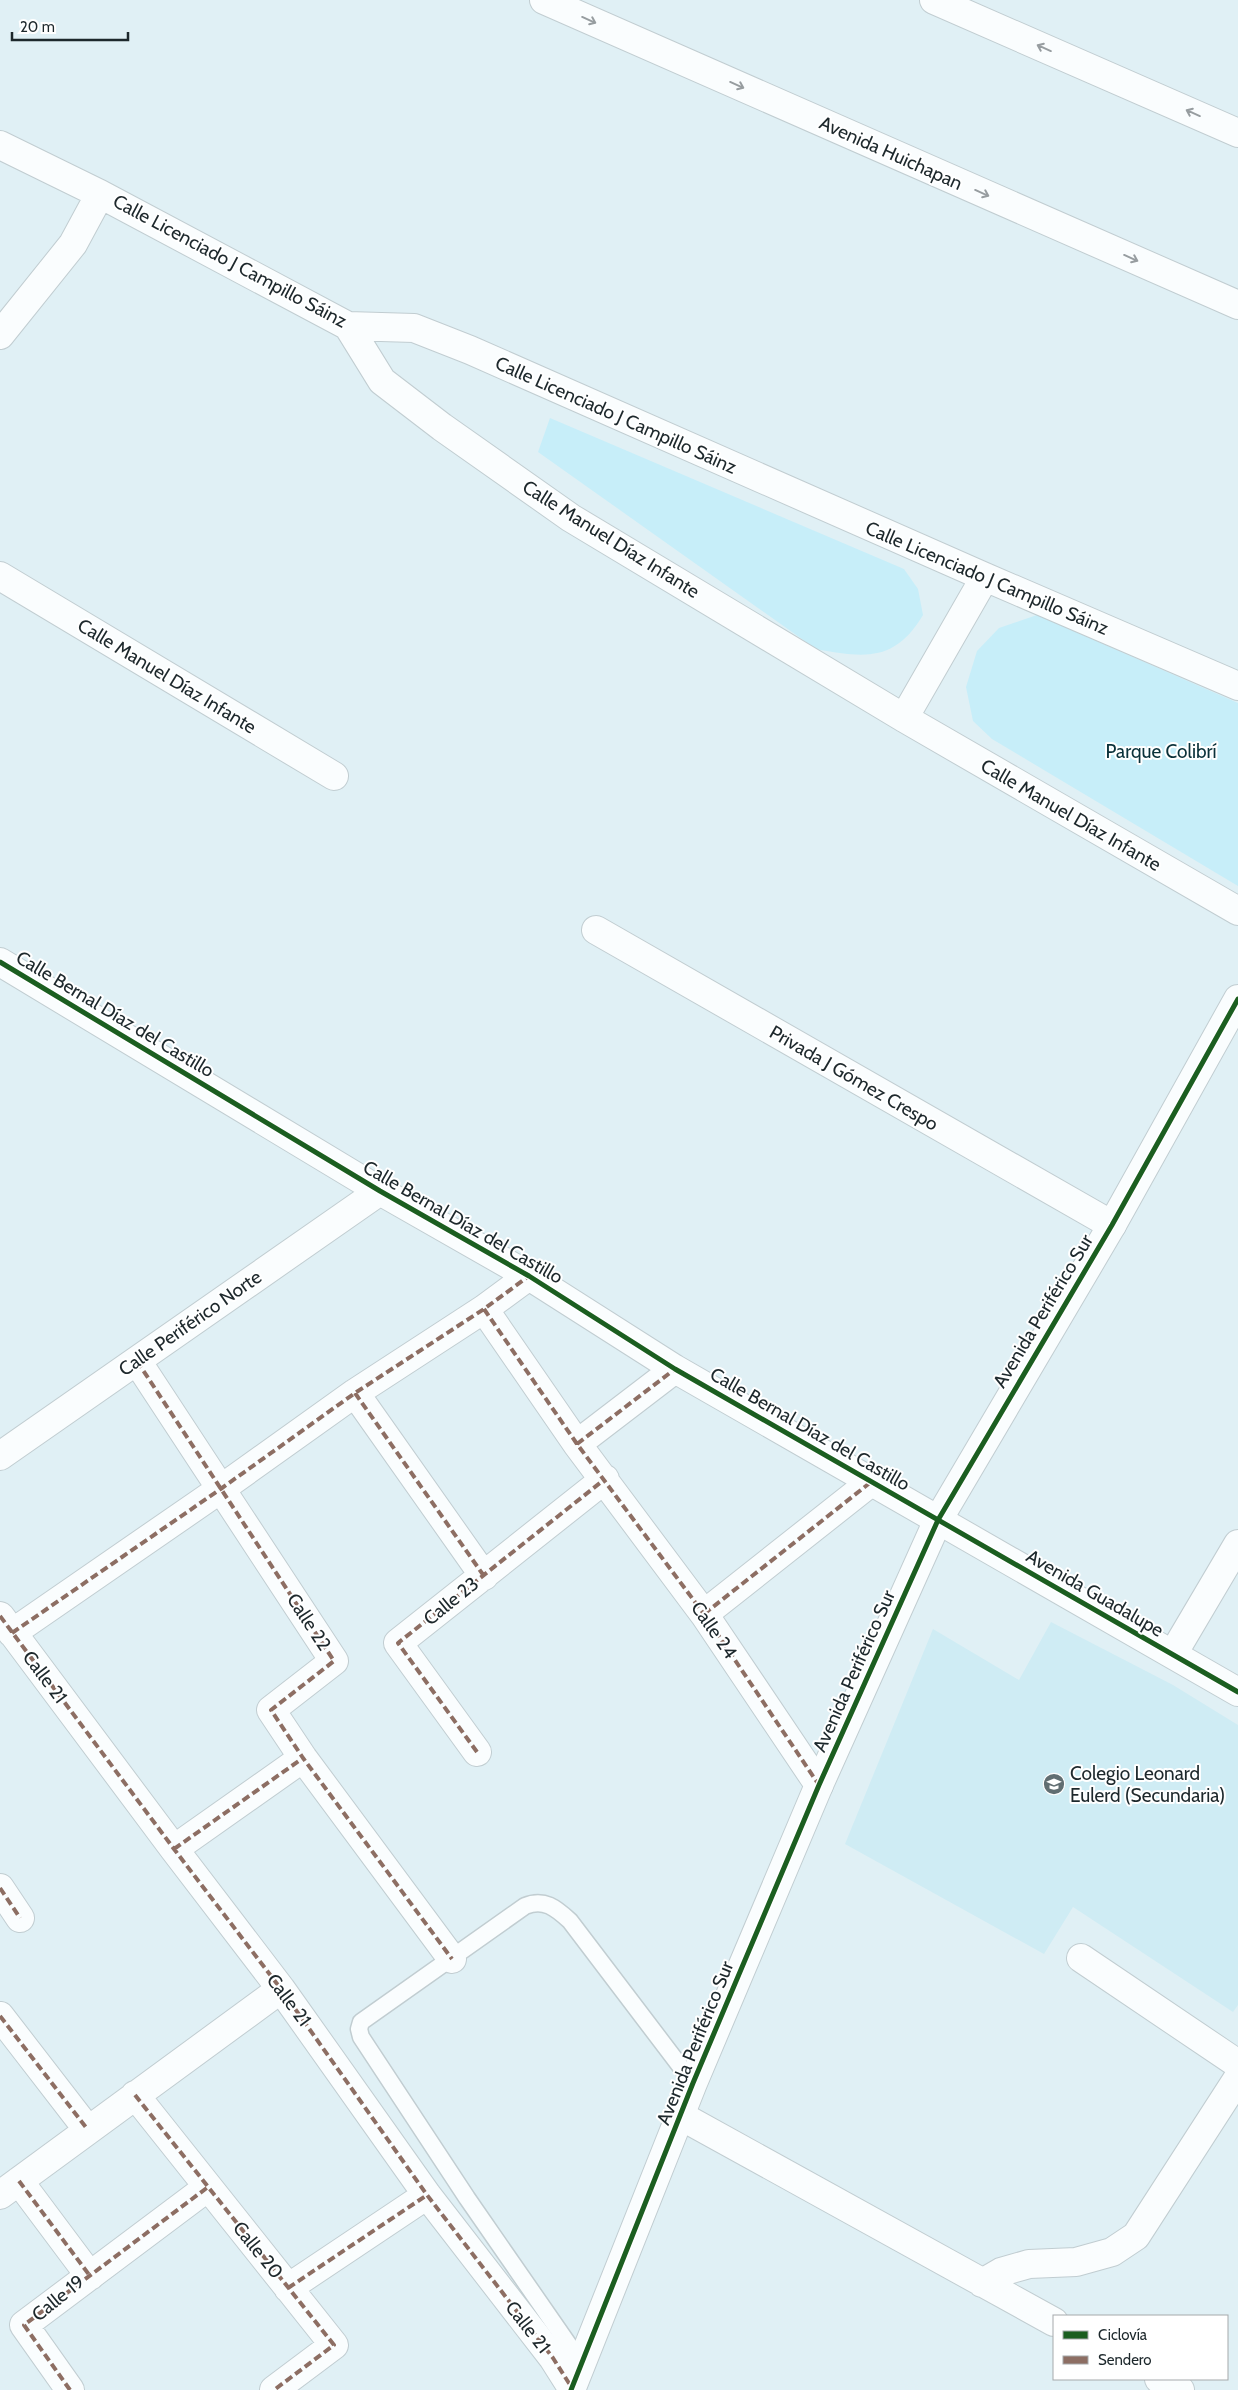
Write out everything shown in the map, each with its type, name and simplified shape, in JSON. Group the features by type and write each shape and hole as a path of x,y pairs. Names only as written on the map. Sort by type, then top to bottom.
{"street":[{"name":"Avenida Huichapan","path":"544,0 1238,305"},
{"path":"934,0 1238,132"},
{"name":"Calle Licenciado J Campillo Sáinz","path":"0,146 100,194 348,326 414,328 454,344 1238,686"},
{"path":"0,335 73,244 100,194"},
{"name":"Calle Manuel Díaz Infante","path":"348,326 382,381 442,427 571,518 904,718 1238,911"},
{"name":"Calle Manuel Díaz Infante","path":"0,576 334,776"},
{"path":"904,718 985,577"},
{"name":"Privada J Gómez Crespo","path":"596,930 1112,1225"},
{"name":"Calle Bernal Díaz del Castillo","path":"0,962 380,1191 529,1276 675,1369 938,1520"},
{"name":"Avenida Periférico Sur","path":"575,2381 693,2083 819,1785 938,1520 1112,1225 1238,999"},
{"name":"Calle Periférico Norte","path":"0,1456 380,1191"},
{"path":"6,1625 222,1488 355,1393 484,1309 529,1276"},
{"name":"Calle 24","path":"484,1309 577,1444 704,1614 819,1785"},
{"name":"Calle 22","path":"136,1360 222,1488 334,1661 271,1710 303,1758 452,1959"},
{"path":"577,1444 675,1369"},
{"name":"Calle 23","path":"355,1393 484,1576 398,1643 477,1752"},
{"path":"484,1576 605,1479"},
{"path":"704,1614 871,1482"},
{"name":"Avenida Guadalupe","path":"938,1520 1238,1692"},
{"path":"1173,1654 1238,1544"},
{"name":"Calle 21","path":"6,1625 174,1850 281,1988 427,2195 553,2358 575,2381"},
{"path":"174,1850 303,1758"},
{"path":"0,1888 20,1918"},
{"path":"1081,1958 1238,2064"},
{"path":"10,2188 281,1988"},
{"path":"0,2016 88,2130"},
{"path":"982,2283 1001,2272 1029,2264 1076,2262 1112,2252 1136,2236 1238,2078"},
{"name":"Calle 20","path":"135,2095 334,2345 274,2390"},
{"path":"681,2116 1053,2321"},
{"path":"90,2276 208,2187"},
{"name":"Calle 19","path":"10,2188 90,2276 24,2325 70,2390"},
{"path":"288,2288 427,2195"},
{"path":"1162,2380 1180,2390"}],"lane":[{"path":"575,2381 467,2198 361,2037 359,2029 361,2022 525,1906 535,1902 553,1905 570,1921 693,2083"}],"shaded area":[{"name":"Colegio Leonard Eulerd (Secundaria)","path":"1051,1622 1173,1685 1238,1725 1238,2005 1233,2012 1073,1907 1044,1954 845,1844 933,1629 1019,1680"}],"green space":[{"path":"550,418 904,569 918,589 923,615 912,630 890,649 864,655 816,649 538,452"},
{"name":"Parque Colibrí","path":"1037,615 1238,703 1238,886 992,739 973,721 966,687 977,651 999,628"}],"marked path":[{"path":"12,1633 222,1488 355,1393 484,1309 529,1276"},
{"path":"484,1309 577,1444 704,1614 819,1785"},
{"path":"137,1361 334,1661 271,1710 303,1758 452,1959"},
{"path":"577,1444 675,1369"},
{"path":"355,1393 484,1576"},
{"path":"477,1752 398,1643 605,1479"},
{"path":"704,1614 871,1482"},
{"path":"0,1616 281,1989 427,2195 553,2358 572,2388"},
{"path":"174,1849 303,1758"},
{"path":"0,1888 20,1918"},
{"path":"0,2016 88,2130"},
{"path":"135,2095 334,2345 274,2390"},
{"path":"19,2181 90,2276"},
{"path":"70,2390 24,2325 208,2187"},
{"path":"288,2288 427,2195"}],"cycle path":[{"path":"0,962 380,1191 529,1276 675,1369 1238,1692"},
{"path":"571,2390 693,2083 819,1785 938,1520 1112,1225 1238,999"}],"place":[{"name":"Colegio Leonard Eulerd (Secundaria)","path":"1054,1784"}]}
